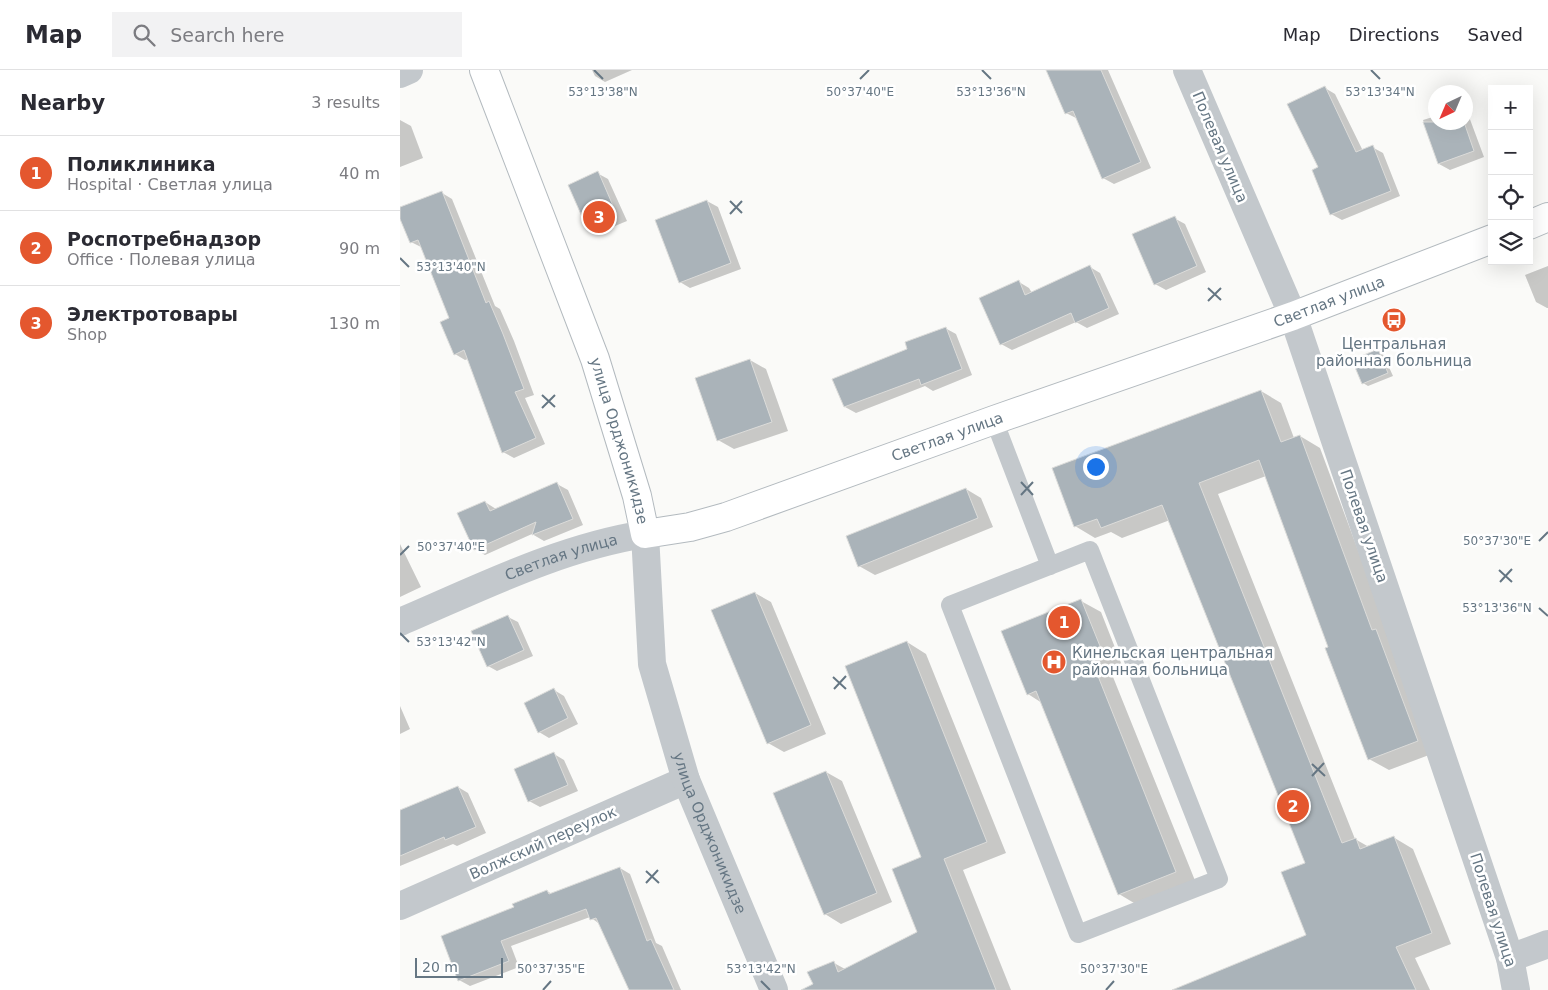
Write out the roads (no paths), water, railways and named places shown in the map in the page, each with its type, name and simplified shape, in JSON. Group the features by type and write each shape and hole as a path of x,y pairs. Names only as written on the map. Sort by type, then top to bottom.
{"main road":[{"name":"улица Орджоникидзе","path":"484,70 595,359 637,496 645,534"},
{"path":"1533,223 1548,217"},
{"name":"Светлая улица","path":"645,534 690,527 726,517 994,420 1293,316 1488,241"}],"street":[{"path":"400,74 409,70"},
{"name":"Полевая улица","path":"1187,70 1293,316 1510,958 1516,990"},
{"name":"Светлая улица","path":"400,622 557,554 615,539 645,534"},
{"name":"улица Орджоникидзе","path":"645,534 652,664 686,780 774,990"},
{"name":"Волжский переулок","path":"400,906 686,780"},
{"path":"1510,958 1548,944"}],"lane":[{"path":"994,420 1050,566"},
{"path":"1090,550 1219,879 1078,934 950,605 1050,566 1090,550"}],"place":[{"name":"Электротовары","path":"599,217"},
{"name":"Центральная районная больница","path":"1394,320"},
{"name":"Поликлиника","path":"1064,622"},
{"name":"Кинельская центральная районная больница","path":"1054,662"},
{"name":"Роспотребнадзор","path":"1293,806"}]}
